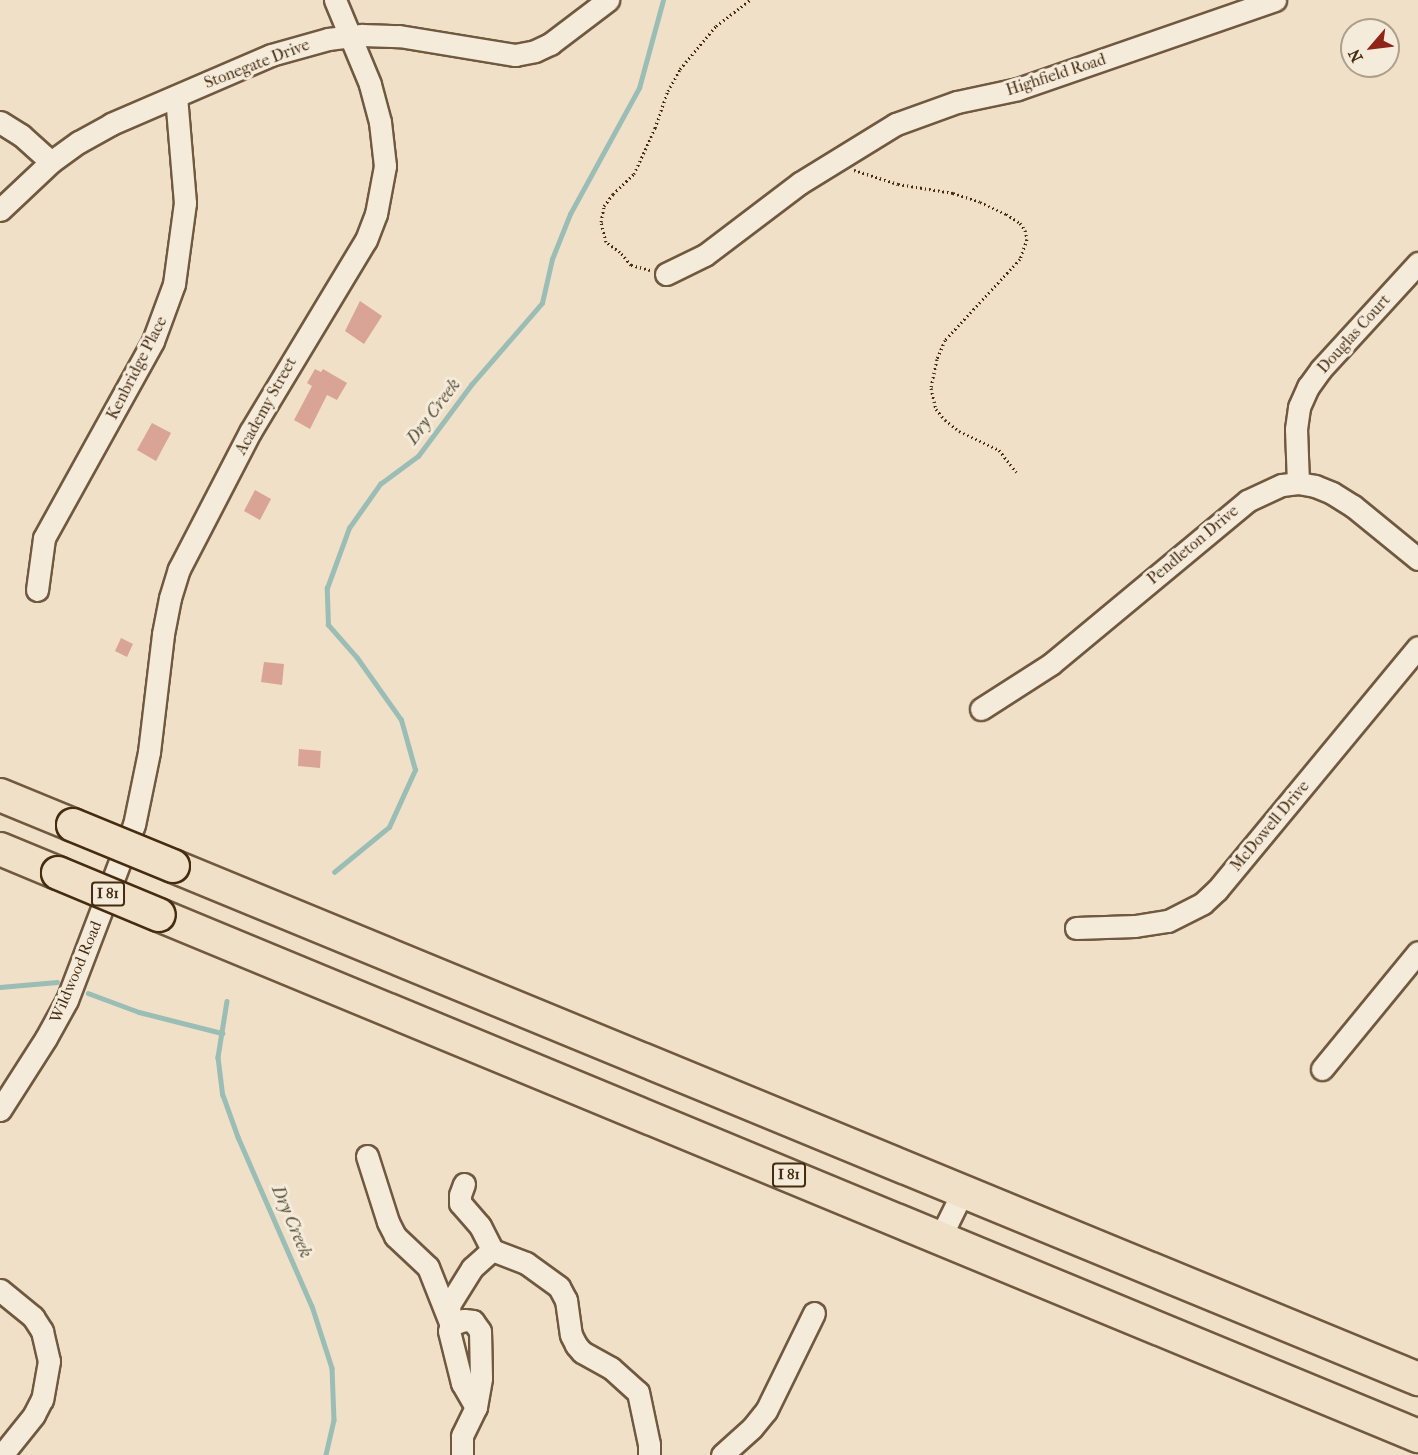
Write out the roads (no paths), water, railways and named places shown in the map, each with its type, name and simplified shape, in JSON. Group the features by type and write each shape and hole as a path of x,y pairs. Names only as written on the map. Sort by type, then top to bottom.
{"highway":[{"path":"0,795 1418,1379"},
{"name":"I 81","path":"0,849 1418,1436"}],"street":[{"name":"Academy Street","path":"134,825 149,752 167,616 179,569 250,432 366,240 379,203 385,166 380,122 370,84 335,0"},
{"name":"Stonegate Drive","path":"0,210 51,162 111,124 303,44 351,36 399,36 515,55 535,51 550,44 608,0"},
{"name":"Highfield Road","path":"666,274 705,255 765,208 896,124 926,111 1018,89 1275,0"},
{"name":"Kenbridge Place","path":"37,590 44,538 153,341 174,284 185,203 176,96"},
{"path":"0,122 21,135 51,162"},
{"name":"Douglas Court","path":"1298,483 1296,429 1299,407 1308,387 1321,369 1418,263"},
{"path":"1298,483 1315,486 1353,506 1418,559"},
{"name":"Pendleton Drive","path":"981,709 1051,664 1247,501 1282,485 1298,483"},
{"name":"McDowell Drive","path":"1076,928 1135,926 1168,921 1203,903 1217,890 1418,647"},
{"name":"Wildwood Road","path":"0,1110 7,1088 46,1038 67,1000 134,825"},
{"path":"1322,1069 1418,952"},
{"path":"367,1155 388,1222 396,1236 428,1267 451,1325"},
{"path":"464,1184 460,1203 480,1226 492,1250 526,1263 559,1287 566,1300 571,1335 576,1345 582,1352 611,1368 638,1392 649,1455"},
{"path":"940,1238 963,1191"},
{"path":"476,1407 462,1383 449,1331 451,1325 449,1305 472,1268 492,1250"},
{"path":"0,1290 33,1317 42,1331 49,1360 42,1399 34,1415 2,1455"},
{"path":"722,1455 752,1428 766,1411 814,1313"},
{"path":"451,1325 465,1320 472,1321 480,1331 481,1378 476,1407 462,1436 462,1455"}],"waterway":[{"name":"Dry Creek","path":"334,872 389,827 415,770 401,720 357,658 328,625 327,588 349,528 380,484 418,456 471,385 542,303 552,259 570,214 639,88 663,0"},
{"path":"0,987 57,982"},
{"path":"88,993 139,1012 222,1033"},
{"name":"Dry Creek","path":"227,1001 218,1057 223,1095 238,1137 312,1306 332,1368 334,1420 326,1455"}]}
